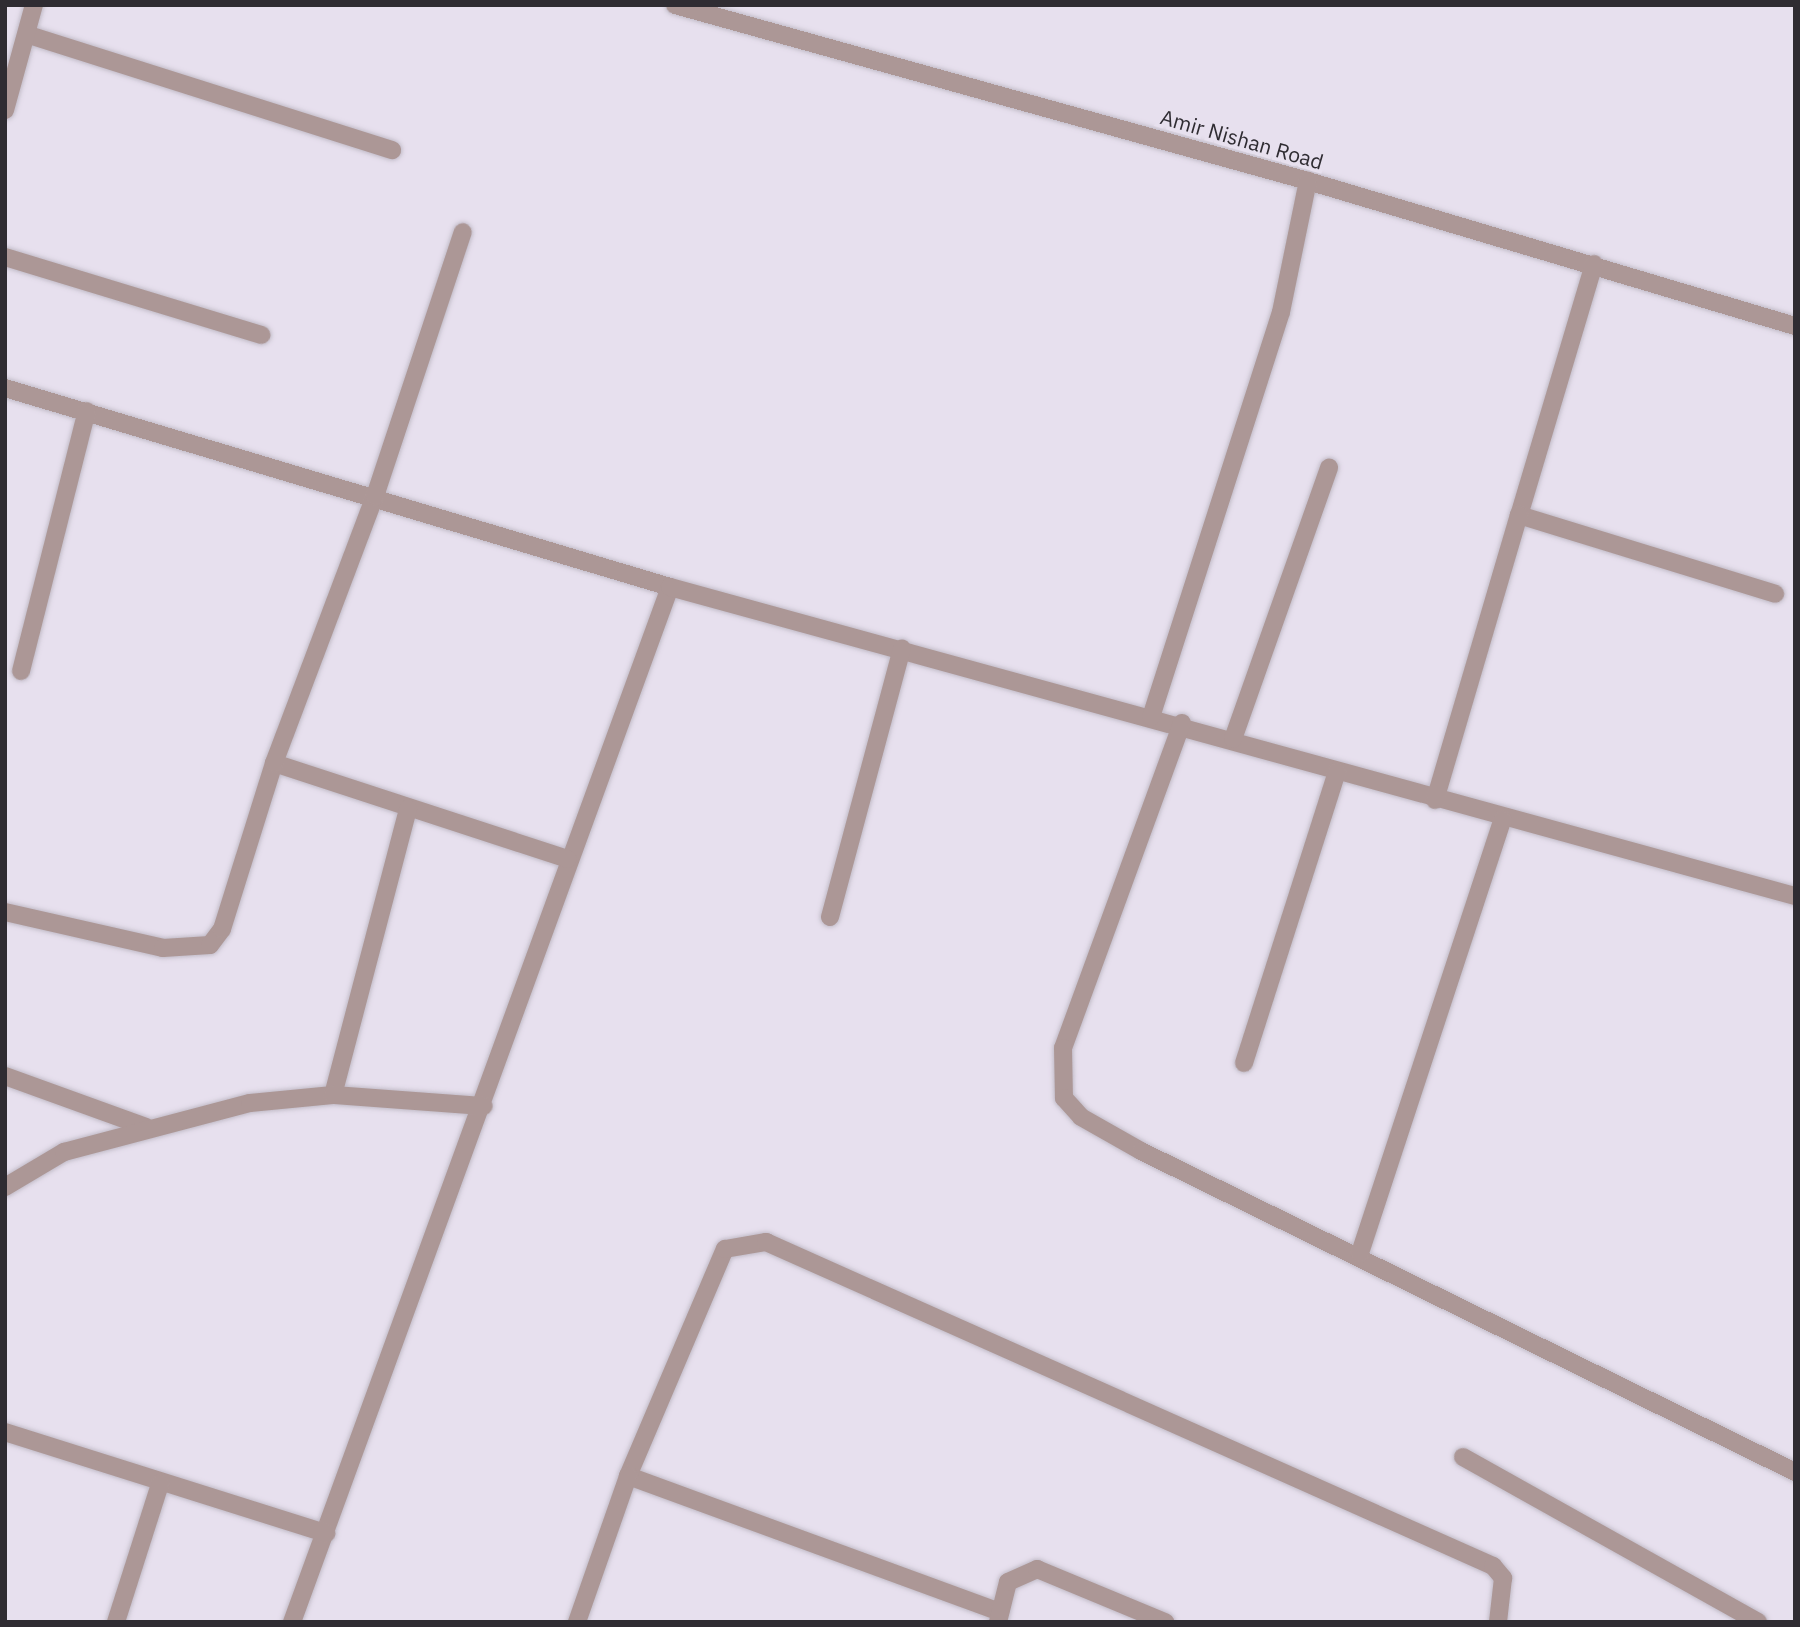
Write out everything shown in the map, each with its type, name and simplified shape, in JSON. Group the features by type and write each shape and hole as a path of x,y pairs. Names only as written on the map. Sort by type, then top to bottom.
{"street":[{"path":"5,110 29,35 34,5"},
{"name":"Amir Nishan Road","path":"675,5 1308,181 1795,326"},
{"path":"29,35 392,150"},
{"path":"1151,717 1281,312 1308,181"},
{"path":"5,912 163,948 210,945 233,905 274,763 375,496 463,232"},
{"path":"5,257 261,335"},
{"path":"1435,800 1594,264"},
{"path":"5,388 375,496 670,587 1151,717 1182,723 1502,820 1795,896"},
{"path":"21,671 87,411"},
{"path":"1233,739 1329,468"},
{"path":"1519,515 1775,594"},
{"path":"292,1622 484,1106 568,859 670,587"},
{"path":"830,917 902,649"},
{"path":"1182,723 1063,1048 1064,1098 1081,1117 1141,1150 1360,1253 1795,1472"},
{"path":"274,763 408,809 568,859"},
{"path":"1244,1063 1337,771"},
{"path":"333,1095 408,809"},
{"path":"1360,1253 1502,820"},
{"path":"5,1076 146,1127"},
{"path":"5,1187 64,1152 146,1127 250,1103 333,1095 484,1106"},
{"path":"576,1622 628,1476 720,1257 741,1242 766,1242 1493,1566 1503,1578 1499,1622"},
{"path":"5,1432 160,1484 326,1533"},
{"path":"1463,1457 1758,1622"},
{"path":"628,1476 999,1617 1008,1582 1037,1569 1164,1622"},
{"path":"116,1622 160,1484"}]}
